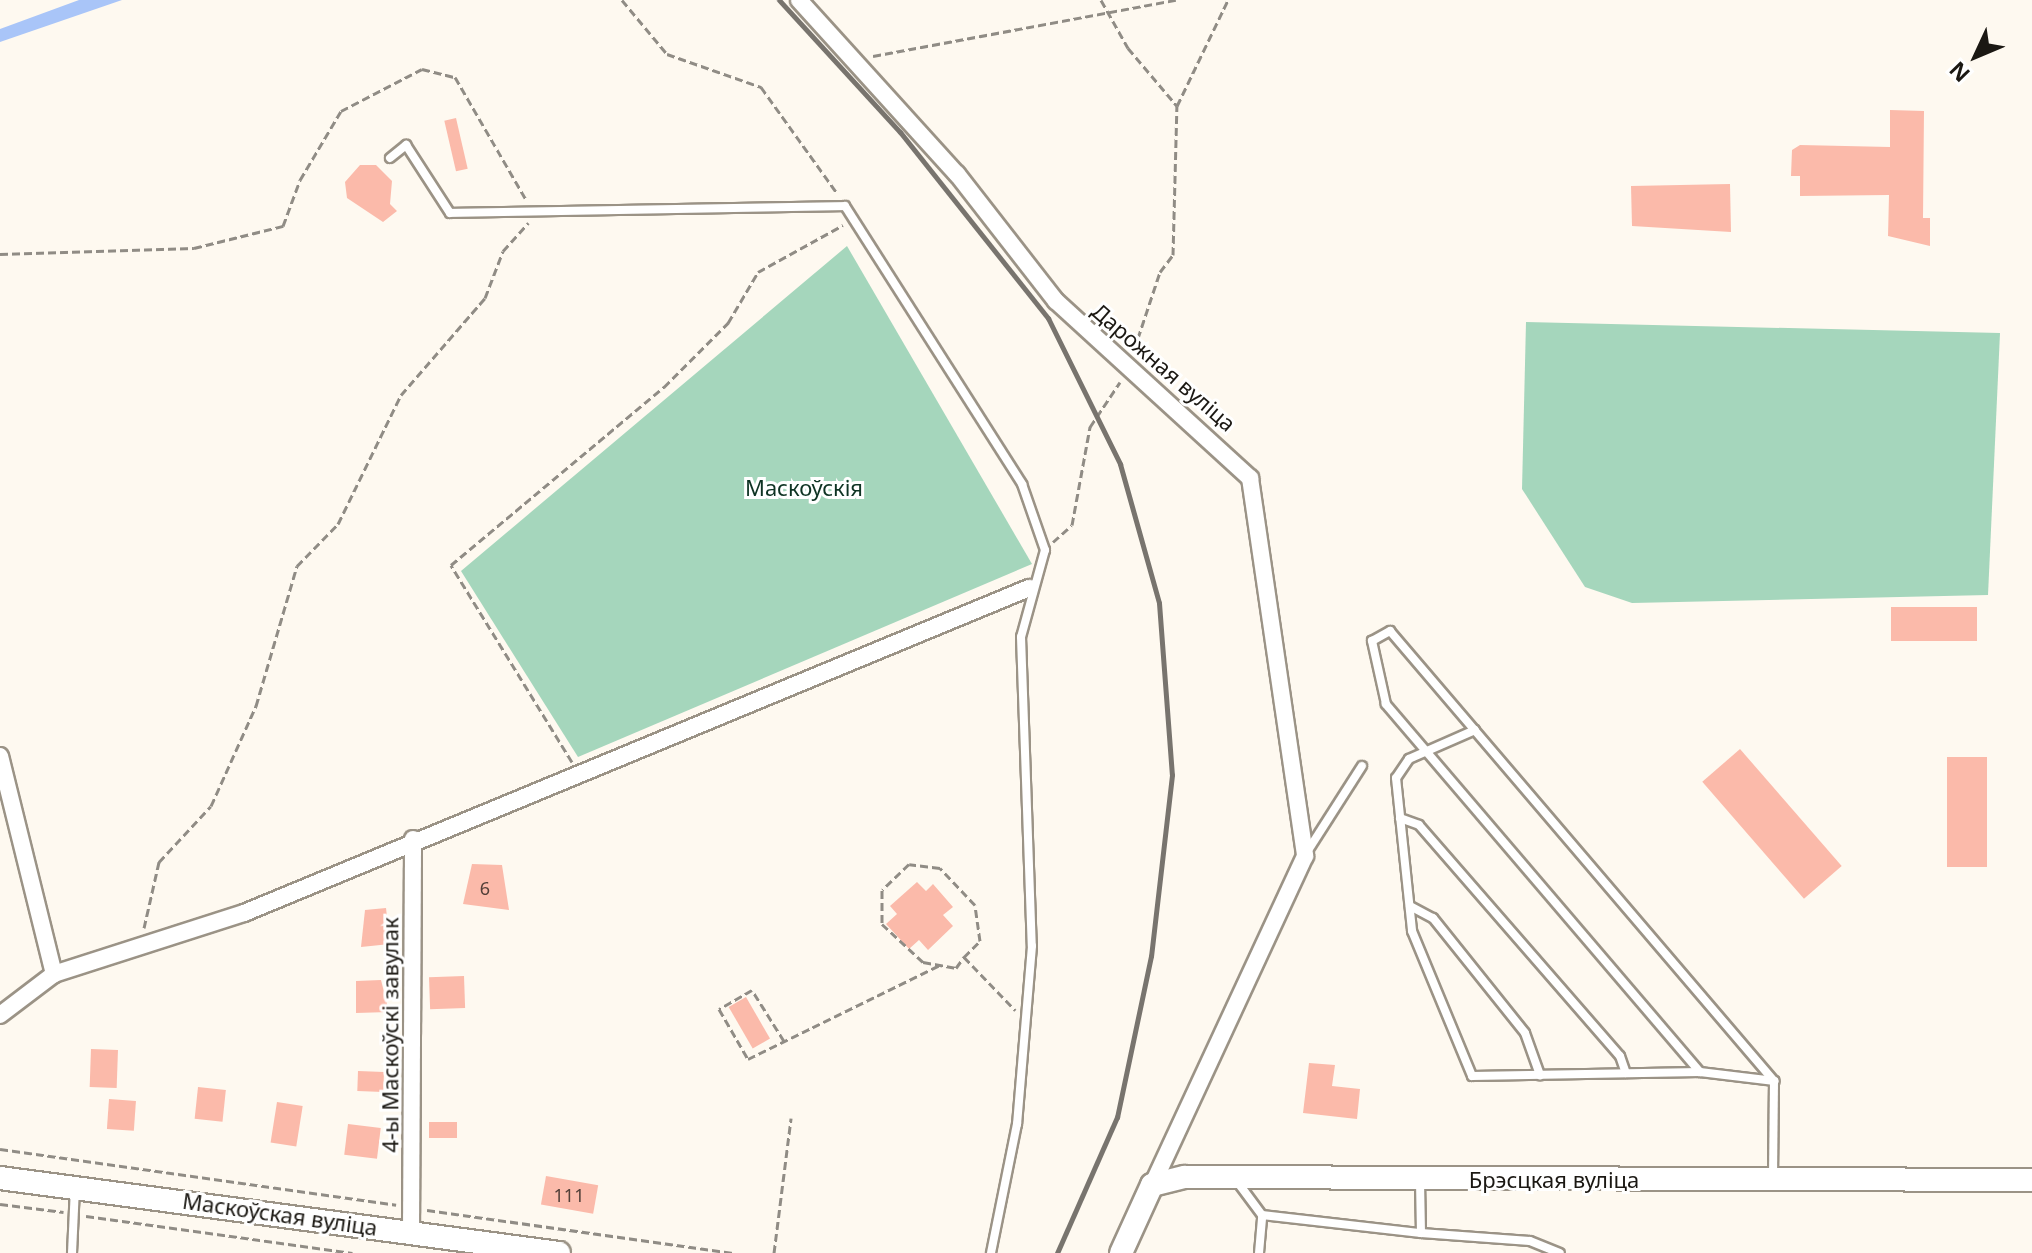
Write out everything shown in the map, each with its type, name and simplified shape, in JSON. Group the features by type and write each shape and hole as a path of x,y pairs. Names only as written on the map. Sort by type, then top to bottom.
{"main road":[{"name":"Брэсцкая вуліца","path":"1152,1185 1233,1176 1420,1180 2032,1180"},
{"name":"Маскоўская вуліца","path":"0,1178 559,1253"},
{"path":"1121,1253 1152,1185"}],"street":[{"name":"Дарожная вуліца","path":"799,0 1011,238 1056,301 1250,478 1305,856"},
{"path":"0,1015 54,974 244,913 413,839 1029,588"},
{"path":"0,756 54,974"},
{"name":"4-ы Маскоўскі завулак","path":"411,1232 413,839"},
{"path":"1152,1185 1305,856"}],"lane":[{"path":"390,158 406,145 450,213 845,206 1022,484 1045,550 1029,588 1021,637 1032,773 1027,1010 1017,1124 991,1253"},
{"path":"1700,1072 1386,704 1372,641 1390,631 1774,1081 1773,1180"},
{"path":"1475,730 1429,754 1409,759 1396,778 1412,931 1472,1076 1700,1072 1774,1081"},
{"path":"1305,856 1362,766"},
{"path":"1400,818 1419,825 1620,1056 1626,1073"},
{"path":"1410,906 1433,918 1525,1033 1540,1075"},
{"path":"1233,1176 1262,1215 1259,1253"},
{"path":"1420,1180 1421,1233"},
{"path":"72,1253 75,1187"},
{"path":"1262,1215 1421,1233 1530,1241 1560,1253"}],"path":[{"path":"622,0 667,54 761,87 845,206"},
{"path":"1101,0 1107,13 1177,106"},
{"path":"853,59 1176,0"},
{"path":"1045,550 1072,525 1090,427 1129,366 1160,272 1173,255 1177,106 1228,0"},
{"path":"0,254 194,248 283,226 300,180 341,111 422,69 455,77 536,211 503,251 485,298 419,368 338,524 297,566 256,706 211,806 159,862 140,946"},
{"path":"578,772 451,565 664,387 728,323 758,272 853,219"},
{"path":"909,864 940,868 975,905 980,941 964,957 956,968 912,956 882,924 882,890 909,864"},
{"path":"964,957 1012,1010 1027,1010"},
{"path":"784,1041 752,990 719,1009 748,1059 940,965"},
{"path":"774,1253 791,1118"},
{"path":"0,1149 733,1253"},
{"path":"0,1204 352,1253"}],"green space":[{"name":"Маскоўскія","path":"847,246 1032,564 578,757 461,571"},
{"path":"1526,322 2000,333 1988,595 1632,603 1585,587 1522,489"}],"water":[{"path":"79,0 122,0 0,42 0,29"}],"building":[{"path":"1890,110 1924,111 1923,218 1930,218 1930,246 1888,236 1889,195 1800,196 1800,176 1791,176 1792,150 1800,145 1890,147"},
{"path":"456,118 468,169 456,171 444,121"},
{"path":"360,165 376,165 392,181 390,204 397,211 383,222 347,198 345,182"},
{"path":"1730,184 1731,232 1632,226 1631,186"},
{"path":"1891,607 1977,607 1977,641 1891,641"},
{"path":"1740,749 1842,866 1804,899 1702,782"},
{"path":"1947,757 1987,757 1987,867 1947,867"},
{"path":"472,864 502,865 509,910 463,904"},
{"path":"917,882 926,891 933,884 953,907 943,915 953,926 928,950 919,940 909,949 886,924 897,914 890,906"},
{"path":"386,908 390,944 361,947 365,910"},
{"path":"464,976 465,1008 430,1009 429,977"},
{"path":"381,980 389,1012 356,1013 356,981"},
{"path":"746,997 770,1039 753,1049 729,1007"},
{"path":"91,1049 118,1050 117,1088 90,1087"},
{"path":"1309,1063 1335,1065 1332,1086 1360,1089 1357,1119 1303,1113"},
{"path":"358,1071 384,1072 383,1092 357,1091"},
{"path":"198,1087 226,1090 223,1122 195,1119"},
{"path":"109,1099 136,1101 134,1131 107,1129"},
{"path":"277,1102 303,1106 296,1147 271,1142"},
{"path":"429,1122 457,1122 457,1138 429,1138"},
{"path":"348,1124 381,1128 377,1159 344,1155"},
{"path":"546,1176 598,1185 593,1214 541,1205"}],"railway":[{"path":"779,0 900,132 1048,318 1120,464 1159,603 1172,775 1151,956 1117,1117 1057,1253"}]}
